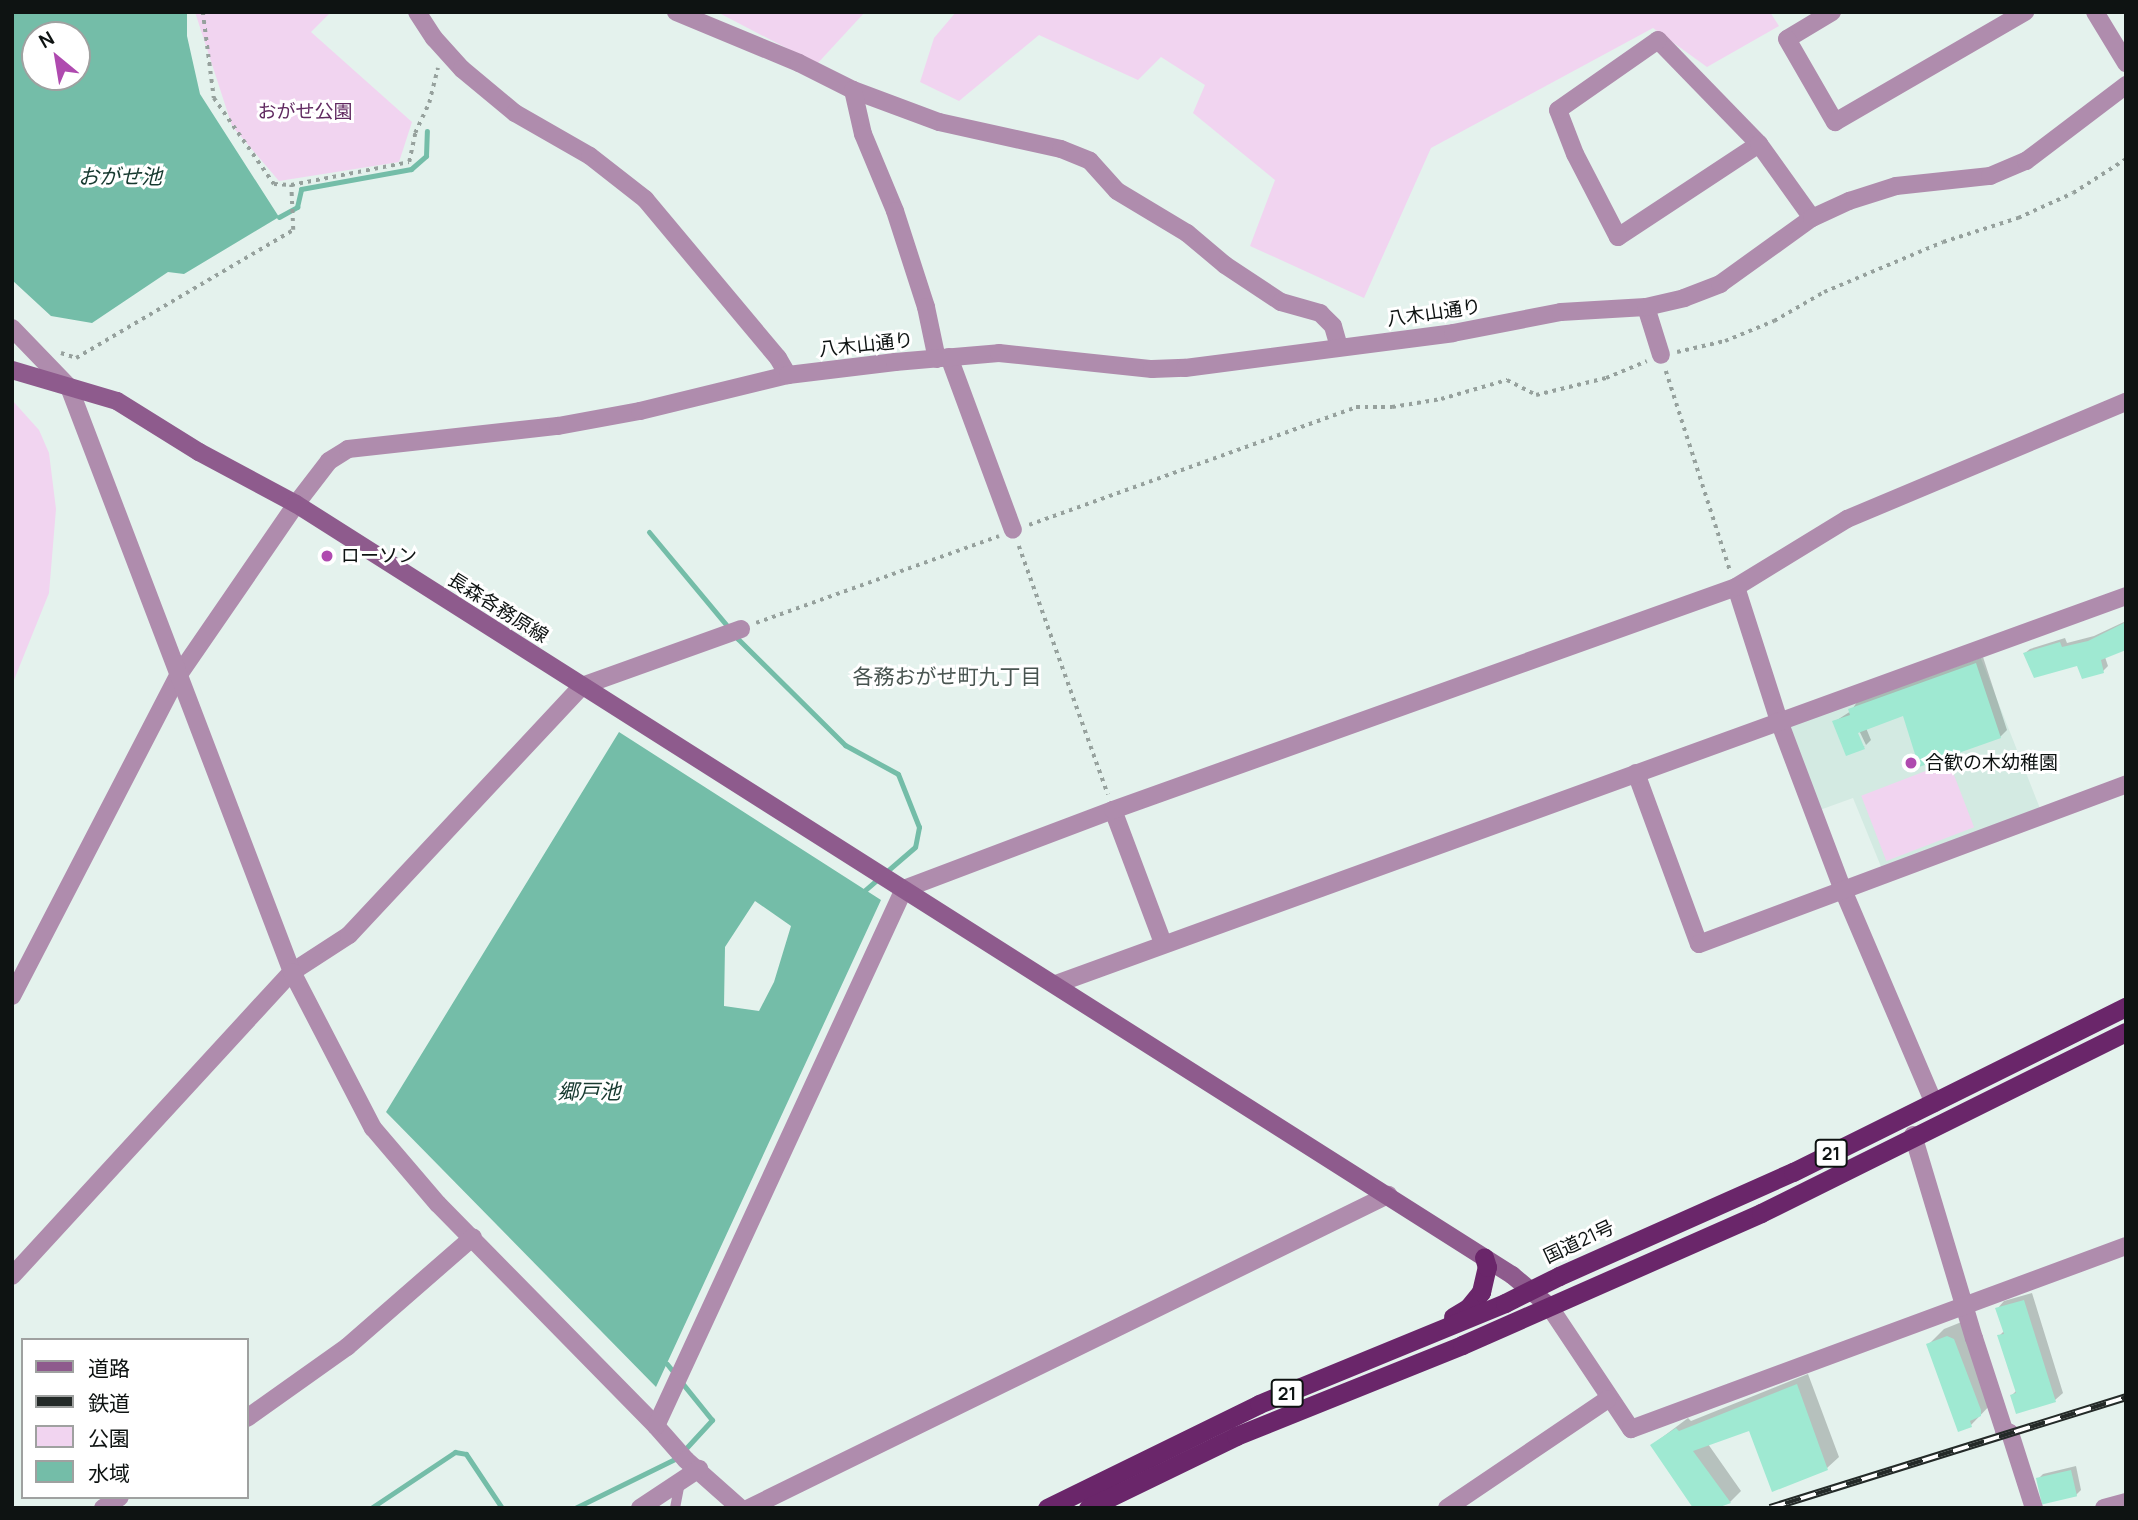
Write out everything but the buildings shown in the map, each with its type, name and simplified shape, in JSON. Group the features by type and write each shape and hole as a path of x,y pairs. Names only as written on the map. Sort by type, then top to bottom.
{"highway":[{"name":"国道21号","path":"1047,1508 1259,1404 1533,1290 1793,1172 2126,1007"},
{"name":"21","path":"1088,1508 1236,1436 1549,1307 1761,1213 1913,1135 2126,1032"},
{"path":"1417,1340 1468,1308 1475,1300 1485,1280 1484,1257"}],"main road":[{"name":"長森各務原線","path":"12,369 117,401 199,452 296,504 1388,1195 1533,1290 1549,1307"}],"street":[{"path":"417,12 462,69 515,113 590,156 645,199 778,358 788,375"},
{"path":"676,12 799,62 853,90 939,121 1061,149 1090,161 1117,191 1187,233 1236,272 1281,302 1320,313 1333,326 1339,347"},
{"path":"1832,12 1787,39 1835,122 2025,12"},
{"path":"2095,12 2126,62"},
{"path":"1759,144 1618,237 1575,154 1558,110 1658,40 1759,144 1812,218"},
{"name":"八木山通り","path":"12,996 178,677 296,504 329,461 348,449 538,428 640,411 788,375 943,358 999,353 1039,355 1152,369 1185,368 1453,333 1561,312 1646,307 1684,298 1720,284 1812,218 1849,201 1896,186 1990,176 2026,161 2126,85"},
{"path":"853,90 863,134 895,211 943,358 1013,530"},
{"path":"1646,307 1661,355"},
{"path":"12,328 69,387 292,972 373,1128 438,1204 473,1237 668,1441 740,1508"},
{"path":"656,1426 684,1366 889,880 1113,810 1736,587 1847,519 2126,402"},
{"path":"1736,587 1779,721 1843,890 1934,1103"},
{"path":"1056,984 2126,596"},
{"path":"12,1276 292,972 349,936 582,686 732,631"},
{"path":"1636,772 1699,944 2126,785"},
{"path":"1113,810 1163,943"},
{"path":"1913,1135 1964,1307 2004,1430 2010,1433 2034,1508"},
{"path":"749,1508 1388,1195"},
{"path":"248,1417 347,1347 473,1237"},
{"path":"1549,1307 1608,1399 1631,1429 2126,1246"},
{"path":"1447,1508 1608,1399"},
{"path":"640,1508 681,1482 692,1464"},
{"path":"2104,1508 2126,1502"}],"lane":[{"path":"675,1508 681,1482"}],"path":[{"path":"202,12 214,99 274,184 291,185 409,162 415,133 429,103 444,49"},
{"path":"732,631 1356,407 1392,407 1441,399 1507,380 1536,395 1606,377 1661,355 1725,341 1774,321 1825,292 1943,242 2018,218 2073,193 2126,159"},
{"path":"42,359 54,351 76,358 293,230 291,185"},
{"path":"1661,355 1736,587"},
{"path":"1013,530 1113,810"}],"shaded area":[{"name":"合歓の木幼稚園","path":"1980,656 2041,811 1882,869 1853,798 1817,811 1786,728"}],"green space":[{"name":"おがせ公園","path":"195,12 331,12 311,32 412,122 399,162 279,181 232,126"},
{"path":"865,12 817,64 721,14"},
{"path":"956,12 1770,12 1779,26 1707,67 1653,28 1431,148 1364,298 1250,246 1275,180 1193,113 1205,85 1161,57 1138,80 1039,35 959,101 920,82 934,38"},
{"path":"12,400 39,430 49,453 56,509 49,593 12,685"},
{"path":"1949,762 1974,827 1886,861 1861,796"}],"water":[{"name":"おがせ池","path":"12,12 187,12 187,36 200,94 279,217 184,274 168,272 92,323 51,316 12,280"},
{"name":"郷戸池","path":"619,732 881,900 656,1387 386,1112","holes":["755,901 791,926 774,982 759,1011 724,1006 725,947"]}],"waterway":[{"path":"279,217 297,207 301,189 411,169 426,156 427,131"},
{"path":"649,532 738,639 845,745 898,774 919,827 915,847 865,890"},
{"path":"667,1364 676,1375"},
{"path":"575,1508 677,1458 712,1420 682,1383"},
{"path":"371,1508 455,1452 466,1454 502,1508"}],"railway":[{"path":"1770,1508 2126,1397"}],"place":[{"name":"ローソン","path":"327,556"},
{"name":"合歓の木幼稚園","path":"1911,763"}],"district":[{"name":"各務おがせ町九丁目","path":"947,676"}]}
